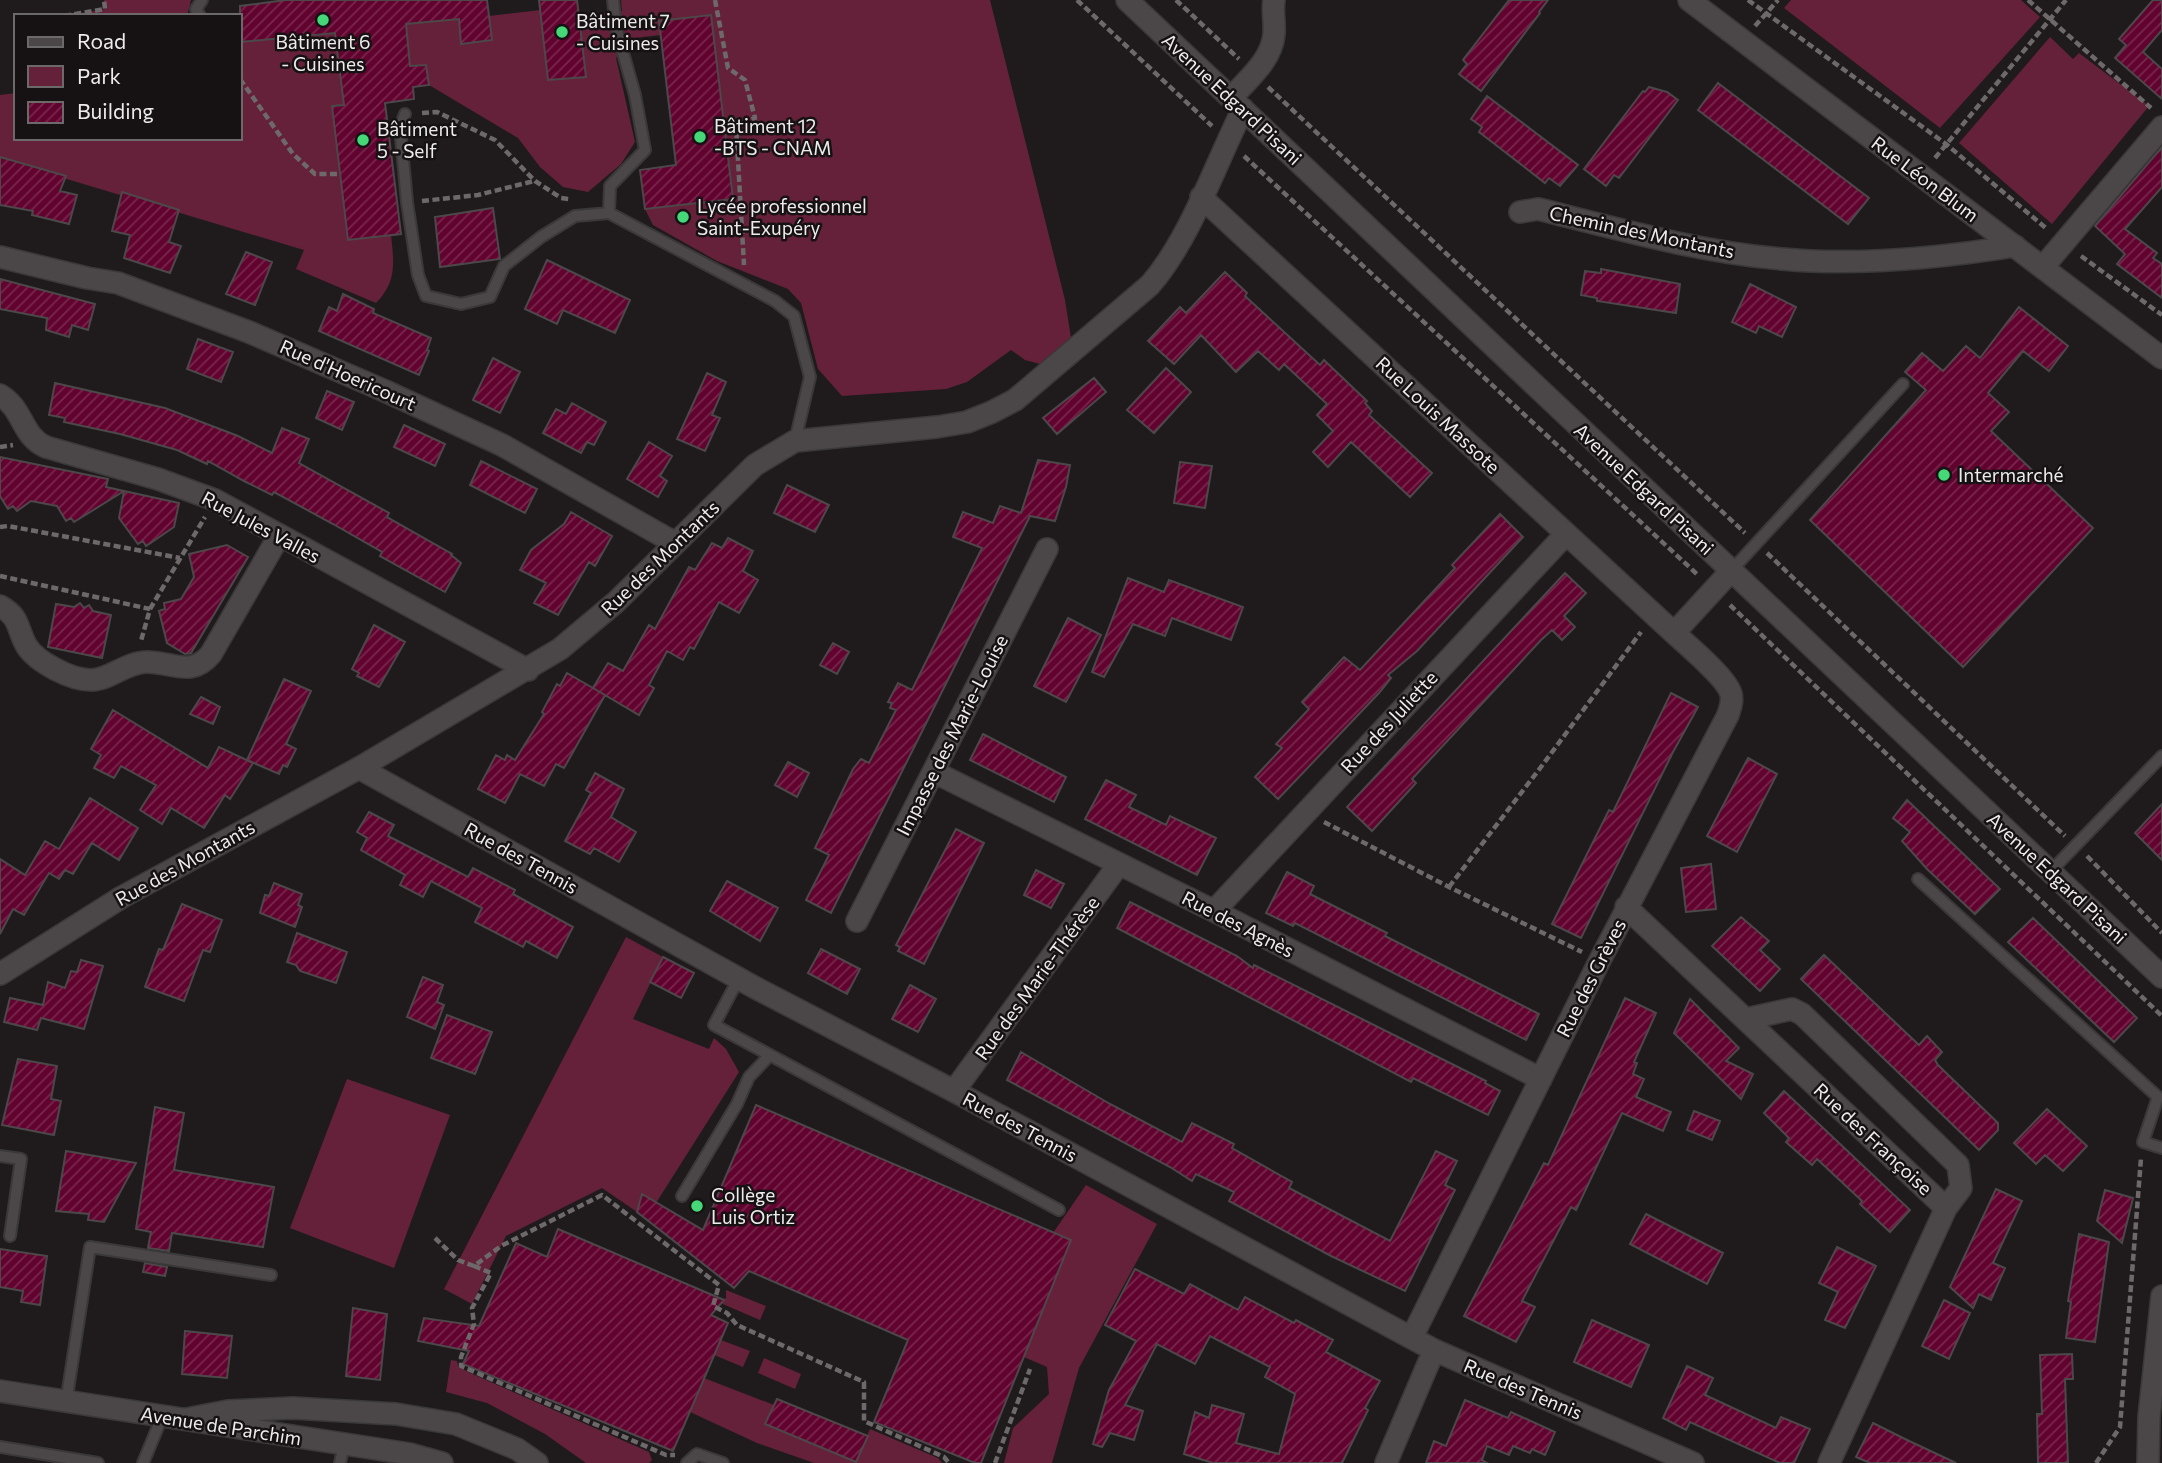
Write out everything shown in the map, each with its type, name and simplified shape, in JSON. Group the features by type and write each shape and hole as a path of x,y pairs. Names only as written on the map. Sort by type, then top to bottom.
{"street":[{"name":"Avenue Edgard Pisani","path":"1128,0 2162,977"},
{"name":"Rue des Montants","path":"0,975 122,897 359,768 528,670 587,629 755,465 795,441 967,422 1015,400 1150,285 1166,267 1228,141 1237,104 1253,73 1265,60 1271,48 1274,0"},
{"name":"Rue Léon Blum","path":"1689,0 2162,358"},
{"path":"2043,267 2159,120"},
{"name":"Rue Louis Massote","path":"1201,197 1674,633"},
{"name":"Chemin des Montants","path":"1520,212 1538,209 1678,244 1784,260 1917,258 2015,246"},
{"name":"Rue d'Hoericourt","path":"0,257 118,283 261,338 502,445 675,543"},
{"name":"Rue Jules Valles","path":"0,395 17,408 26,430 35,442 158,479 215,500 528,670"},
{"name":"Rue des Juliette","path":"1214,911 1566,534"},
{"path":"0,606 17,620 28,649 62,673 76,678 97,680 136,663 158,663 187,668 203,663 211,654 279,536"},
{"name":"Impasse des Marie-Louise","path":"857,921 1047,549"},
{"path":"1674,633 1731,571"},
{"name":"Rue des Grèves","path":"1412,1337 1626,907 1732,704 1731,692 1725,682 1674,633"},
{"name":"Rue des Tennis","path":"359,768 738,978 954,1091 1434,1350 1693,1463"},
{"name":"Rue des Agnès","path":"934,772 1214,911 1541,1079"},
{"name":"Rue des Marie-Thérèse","path":"954,1091 1119,864"},
{"name":"Rue des Françoise","path":"1626,907 1946,1208 1829,1463"},
{"path":"1746,1019 1791,1009 1802,1014 1958,1164 1961,1188 1946,1208"},
{"path":"2148,1463 2149,1416 2162,1296"},
{"path":"1386,1463 1434,1350"},
{"name":"Avenue de Parchim","path":"0,1391 162,1416 342,1453 410,1454 442,1463"},
{"path":"184,1420 228,1411 293,1408 396,1415 456,1424 517,1449 537,1463"}],"lane":[{"path":"609,213 610,186 645,150 635,95 616,28 613,0"},
{"path":"405,114 400,128 407,202 418,275 426,296 461,304 490,297 504,266 541,237 575,216 609,213 775,301 794,316 810,377 795,441"},
{"path":"1731,571 1903,384"},
{"path":"2050,872 2162,756"},
{"path":"1918,879 2158,1097 2143,1142 2162,1148"},
{"path":"738,978 714,1026 1059,1210"},
{"path":"682,1196 737,1104 749,1077 770,1055"},
{"path":"0,1156 21,1159 10,1236"},
{"path":"66,1403 90,1247 271,1275"},
{"path":"143,1463 162,1416"},
{"path":"0,1447 98,1463"},
{"path":"687,1463 696,1454 723,1463"}],"path":[{"path":"76,14 106,9 104,0"},
{"path":"715,0 728,68 745,80 755,118 736,125 744,285"},
{"path":"1077,0 1712,589 2162,1016"},
{"path":"1176,0 2076,845 2162,933"},
{"path":"1748,0 1946,144 2063,243 2162,315"},
{"path":"1742,40 1778,0"},
{"path":"2028,0 2159,120"},
{"path":"1920,175 2066,0"},
{"path":"242,82 293,154 315,174 340,174"},
{"path":"405,114 437,111 495,140 535,181 561,198 575,199"},
{"path":"407,202 478,195 535,181"},
{"path":"136,663 150,609 215,500"},
{"path":"0,527 180,558"},
{"path":"0,576 150,609"},
{"path":"1449,887 1654,614"},
{"path":"1305,812 1449,887 1600,960"},
{"path":"2096,1463 2120,1427 2143,1142"},
{"path":"474,1266 501,1246 602,1195 719,1285 713,1306 727,1313 737,1325 864,1382 864,1421 944,1457 949,1463"},
{"path":"435,1238 458,1260 491,1273 472,1308 474,1324 461,1357 461,1366 666,1455 696,1454"},
{"path":"995,1463 1030,1370"}],"green space":[{"path":"104,0 191,0 188,14 76,14 105,9"},
{"path":"621,0 990,0 1065,300 1071,338 1040,364 1025,360 1011,350 967,382 946,389 842,396 818,369 801,303 788,289 717,261 653,225 645,209 733,198 711,15 660,21 661,35 634,38 616,58 635,142 621,164 588,192 563,187 540,167 518,138 429,85 426,65 410,66 406,24 459,19 462,44 492,40 489,16 541,10 548,80 586,77 579,17 622,11"},
{"path":"1791,0 2021,0 2040,17 1940,128 1784,8"},
{"path":"335,33 344,105 332,106 348,240 391,235 393,272 388,287 376,303 296,269 304,250 0,159 0,95 14,93 14,140 242,140 242,42"},
{"path":"2050,37 2073,59 2079,53 2149,106 2052,224 1959,143"},
{"path":"626,937 663,957 633,1019 709,1049 714,1038 726,1049 739,1072 656,1203 642,1194 637,1212 602,1188 506,1236 472,1304 444,1289"},
{"path":"347,1079 450,1115 394,1268 290,1228"},
{"path":"1086,1185 1157,1224 1079,1368 1052,1463 1004,1463 1013,1428 1049,1394 1047,1367 1024,1357 1071,1241 1053,1233"},
{"path":"726,1290 766,1306 760,1320 718,1302 726,1298"},
{"path":"721,1340 750,1351 743,1367 714,1355"},
{"path":"764,1358 801,1374 795,1389 758,1373"},
{"path":"451,1360 457,1361 458,1366 468,1372 649,1452 652,1460 649,1463 586,1463 545,1434 487,1403 446,1392"},
{"path":"704,1378 774,1405 766,1424 856,1462 870,1429 938,1458 942,1463 814,1463 757,1443 690,1412"}],"building":[{"name":"Bâtiment 5 - Self","path":"286,0 487,0 492,40 461,44 459,19 406,24 410,66 426,65 429,85 413,87 414,99 385,103 401,234 348,240 332,106 344,105 335,33 242,42 240,6"},
{"path":"539,0 577,0 586,77 548,80"},
{"path":"1509,0 1548,0 1481,91 1459,74 1467,64 1463,60"},
{"path":"2153,0 2162,0 2162,30 2143,52 2162,69 2162,99 2115,58 2126,45 2119,39"},
{"name":"Bâtiment 12 -BTS - CNAM","path":"711,15 733,199 645,209 640,170 676,165 659,21"},
{"path":"1718,83 1869,198 1848,224 1698,110"},
{"path":"1649,87 1667,92 1678,100 1619,178 1614,175 1606,186 1584,169 1643,91"},
{"path":"1487,96 1578,165 1560,186 1549,178 1545,183 1479,132 1482,127 1471,119"},
{"path":"2162,147 2162,187 2125,229 2157,253 2153,258 2162,264 2162,298 2117,264 2125,254 2095,226"},
{"path":"0,157 66,176 60,191 77,195 69,224 32,215 33,211 0,205"},
{"path":"122,192 179,210 169,242 181,246 170,273 124,258 130,235 112,231"},
{"path":"493,208 500,259 440,267 435,217"},
{"path":"246,252 272,262 255,305 226,294"},
{"path":"547,260 630,300 615,333 563,310 557,324 525,309"},
{"path":"1601,269 1680,284 1676,313 1597,301 1597,298 1581,295 1585,271 1601,273"},
{"path":"1225,272 1247,293 1245,296 1320,365 1324,360 1367,401 1365,403 1372,411 1369,415 1432,473 1410,497 1351,442 1328,467 1313,452 1333,431 1317,415 1327,404 1284,364 1279,370 1258,351 1236,372 1201,335 1174,364 1148,341 1180,307 1186,313"},
{"path":"0,279 95,304 88,330 72,325 69,337 46,330 47,318 0,309"},
{"path":"1750,284 1796,307 1782,337 1759,326 1756,333 1732,322"},
{"path":"343,294 374,309 373,313 431,338 427,350 429,351 419,375 319,331 329,307 337,311"},
{"name":"Intermarché","path":"2019,307 2068,346 2049,371 2023,351 1988,393 2009,412 1991,431 2093,528 1963,667 1810,520 1926,390 1905,372 1922,353 1943,371 1966,346 1980,358"},
{"path":"198,339 233,352 221,382 187,369"},
{"path":"493,358 520,372 500,413 473,400"},
{"path":"1166,368 1191,392 1154,433 1127,410"},
{"path":"707,373 726,382 712,415 720,418 705,451 677,439"},
{"path":"1094,378 1106,392 1057,434 1043,418"},
{"path":"55,383 165,408 238,436 272,453 282,428 309,439 299,463 389,513 387,517 452,554 461,563 445,592 380,556 382,552 333,524 208,461 207,464 177,450 64,422 65,418 49,415"},
{"path":"327,391 354,402 342,430 316,418"},
{"path":"572,403 606,422 594,445 587,442 581,453 543,433 556,409 566,414"},
{"path":"404,425 445,444 435,466 394,447"},
{"path":"649,442 672,456 660,476 667,481 658,497 627,479"},
{"path":"0,457 108,479 106,487 124,491 74,522 71,518 66,521 57,506 31,501 17,511 13,506 8,509 0,496"},
{"path":"1038,460 1070,465 1055,521 1030,516 831,913 806,900 829,855 815,848 853,769 861,759 869,763 896,710 890,708 892,703 888,702 898,683 912,690 982,548 953,537 963,512 993,523 1000,506 1021,513"},
{"path":"481,461 537,489 525,513 470,485"},
{"path":"1180,462 1212,466 1205,508 1174,503"},
{"path":"787,485 829,505 815,532 774,513"},
{"path":"124,491 179,503 174,527 146,546 143,541 138,544 119,518"},
{"path":"571,512 612,536 595,566 589,562 558,615 534,603 546,583 520,570 531,550 564,524"},
{"path":"1500,514 1523,537 1417,651 1388,675 1391,678 1379,693 1278,799 1255,777 1282,748 1276,744 1309,709 1302,702 1344,657 1360,670 1455,568 1452,565"},
{"path":"728,538 753,551 743,571 758,580 739,613 719,602 694,649 690,647 683,660 667,651 649,685 654,688 639,715 593,688 608,663 623,671 649,625 655,629 689,567 695,570 712,543 722,548"},
{"path":"227,545 248,557 191,653 185,654 167,643 159,611 165,609 164,603 181,599 194,577 189,554"},
{"path":"1565,573 1586,593 1564,616 1575,627 1562,640 1552,630 1541,640 1412,779 1416,783 1372,831 1347,807"},
{"path":"1128,578 1164,592 1169,580 1243,607 1231,640 1172,618 1165,636 1133,624 1104,677 1092,672"},
{"path":"80,603 84,608 89,605 93,611 111,615 102,658 48,647 56,604 74,607"},
{"path":"1068,618 1101,635 1066,702 1034,686"},
{"path":"374,625 405,642 379,687 357,676 359,673 352,669"},
{"path":"833,643 849,652 837,674 820,665"},
{"path":"567,673 605,695 564,768 556,764 544,786 520,774 505,803 478,789 496,755 505,760 507,755 515,760 544,714 542,712 557,684 560,686"},
{"path":"284,679 311,691 286,744 296,749 287,767 283,765 279,774 247,760"},
{"path":"1671,693 1698,707 1581,938 1552,924 1609,810 1613,812"},
{"path":"201,697 220,707 213,724 190,714"},
{"path":"113,710 208,768 219,747 253,763 230,799 225,795 204,828 171,808 162,824 140,810 156,785 121,766 114,778 94,768 101,755 91,749"},
{"path":"983,734 1066,777 1054,802 970,760"},
{"path":"1748,758 1777,774 1737,852 1707,836"},
{"path":"788,762 809,773 797,797 775,785"},
{"path":"595,773 624,789 611,817 636,832 619,862 594,848 590,854 565,841 591,793 586,790"},
{"path":"1106,780 1136,795 1129,807 1166,825 1170,816 1216,838 1197,875 1085,819"},
{"path":"90,798 138,828 119,860 92,843 73,874 65,870 59,879 49,873 24,915 13,909 0,934 0,859 25,875 45,841 59,849"},
{"path":"1907,800 2000,889 1975,914 1927,869 1902,841 1910,832 1893,818"},
{"path":"2162,804 2162,860 2135,833"},
{"path":"369,812 394,825 388,836 468,877 473,868 515,890 513,894 573,927 557,958 526,941 523,947 475,922 482,908 431,881 423,897 400,885 405,875 361,850 367,838 357,832"},
{"path":"956,829 984,843 924,964 898,951 900,947 896,945"},
{"path":"1711,864 1716,909 1686,912 1681,868"},
{"path":"1036,870 1064,884 1051,908 1024,895"},
{"path":"1287,872 1314,886 1310,894 1387,933 1385,936 1539,1014 1526,1040 1295,923 1293,926 1266,913"},
{"path":"727,881 778,908 760,941 710,911"},
{"path":"274,883 302,894 298,905 302,907 295,927 260,913 265,895 269,896"},
{"path":"1130,902 1237,956 1253,968 1254,965 1486,1081 1485,1083 1500,1091 1488,1115 1413,1078 1411,1082 1117,928"},
{"path":"182,904 222,920 210,952 203,950 184,1001 145,987 159,949 163,950"},
{"path":"1741,917 1769,941 1760,950 1780,969 1760,991 1712,946"},
{"path":"2033,918 2137,1018 2114,1042 2008,942"},
{"path":"297,933 347,952 336,983 300,971 296,965 287,962"},
{"path":"821,949 860,969 847,994 808,973"},
{"path":"1824,955 1919,1045 1927,1036 1942,1052 1935,1060 1938,1065 1998,1123 1998,1130 1979,1150 1801,979"},
{"path":"663,957 694,973 681,998 650,982"},
{"path":"81,960 103,966 84,1029 41,1018 37,1030 4,1022 10,998 43,1005 48,982 65,988 71,971 77,972"},
{"path":"423,977 443,985 437,1002 444,1005 435,1029 407,1017"},
{"path":"910,985 936,999 918,1032 892,1019"},
{"path":"1625,998 1656,1013 1634,1062 1637,1063 1633,1074 1644,1079 1636,1097 1671,1112 1663,1131 1622,1113 1576,1210 1571,1207 1522,1301 1535,1307 1516,1342 1464,1316 1544,1163 1548,1165"},
{"path":"1690,999 1739,1048 1726,1061 1753,1074 1741,1099 1674,1033"},
{"path":"447,1015 492,1032 475,1074 431,1058"},
{"path":"1021,1052 1182,1142 1192,1123 1234,1144 1232,1148 1292,1182 1289,1188 1390,1241 1436,1151 1457,1161 1445,1185 1455,1190 1405,1291 1331,1256 1229,1201 1234,1192 1196,1174 1192,1181 1007,1080"},
{"path":"18,1059 57,1066 51,1099 61,1101 54,1135 2,1125"},
{"path":"1784,1091 1910,1210 1890,1232 1860,1204 1862,1201 1817,1159 1812,1165 1786,1142 1789,1138 1764,1113"},
{"path":"756,1105 1071,1240 981,1463 975,1463 874,1422 908,1340 749,1271 734,1288 637,1212 642,1194 703,1230"},
{"path":"155,1107 184,1113 174,1170 274,1187 263,1247 172,1233 169,1251 148,1248 151,1232 136,1229"},
{"path":"2047,1109 2087,1146 2063,1171 2045,1155 2036,1164 2014,1143"},
{"path":"1694,1111 1720,1121 1712,1140 1687,1130"},
{"path":"66,1151 136,1163 104,1222 88,1220 89,1214 56,1211"},
{"path":"1996,1189 2022,1201 1993,1263 2005,1268 1991,1300 1979,1294 1973,1308 1950,1287"},
{"path":"2105,1190 2133,1198 2122,1243 2097,1221"},
{"path":"1646,1214 1723,1253 1707,1284 1630,1244"},
{"path":"558,1229 724,1300 711,1315 728,1323 673,1451 463,1364 469,1351 418,1341 424,1318 479,1326 516,1243 547,1257"},
{"path":"2079,1234 2109,1242 2095,1342 2066,1338 2071,1302 2068,1301"},
{"path":"1837,1247 1876,1266 1845,1328 1825,1320 1838,1292 1819,1283"},
{"path":"0,1249 47,1256 40,1305 21,1302 23,1291 0,1287"},
{"path":"145,1263 167,1267 165,1276 143,1272"},
{"path":"1135,1269 1184,1294 1190,1284 1238,1310 1245,1297 1294,1323 1296,1320 1333,1340 1326,1352 1380,1381 1365,1408 1368,1410 1342,1463 1213,1463 1184,1454 1195,1412 1209,1418 1212,1405 1244,1414 1236,1443 1279,1454 1295,1394 1265,1377 1270,1367 1210,1336 1195,1364 1157,1344 1125,1405 1143,1411 1134,1440 1110,1433 1102,1447 1093,1444 1109,1390 1136,1341 1105,1325"},
{"path":"1944,1300 1970,1313 1949,1359 1922,1346"},
{"path":"353,1308 387,1314 380,1380 346,1376"},
{"path":"1592,1320 1649,1345 1631,1387 1574,1362"},
{"path":"185,1331 232,1336 227,1378 182,1374"},
{"path":"2072,1354 2073,1379 2065,1379 2068,1463 2038,1463 2037,1414 2042,1414 2040,1355"},
{"path":"1687,1366 1713,1378 1705,1395 1776,1428 1781,1417 1810,1429 1794,1463 1780,1463 1690,1422 1686,1430 1663,1418"},
{"path":"777,1399 868,1436 856,1462 765,1424"},
{"path":"1465,1400 1508,1418 1511,1412 1555,1432 1545,1455 1532,1449 1530,1453 1513,1446 1509,1455 1487,1446 1482,1460 1487,1463 1426,1463 1434,1441 1446,1446"},
{"path":"1873,1423 1956,1463 1870,1463 1856,1457"}],"place":[{"name":"Bâtiment 6 - Cuisines","path":"323,20"},
{"name":"Bâtiment 7 - Cuisines","path":"562,32"},
{"name":"Bâtiment 12 -BTS - CNAM","path":"700,137"},
{"name":"Bâtiment 5 - Self","path":"363,140"},
{"name":"Lycée professionnel Saint-Exupéry","path":"683,217"},
{"name":"Intermarché","path":"1944,475"},
{"name":"Collège Luis Ortiz","path":"697,1206"}]}
